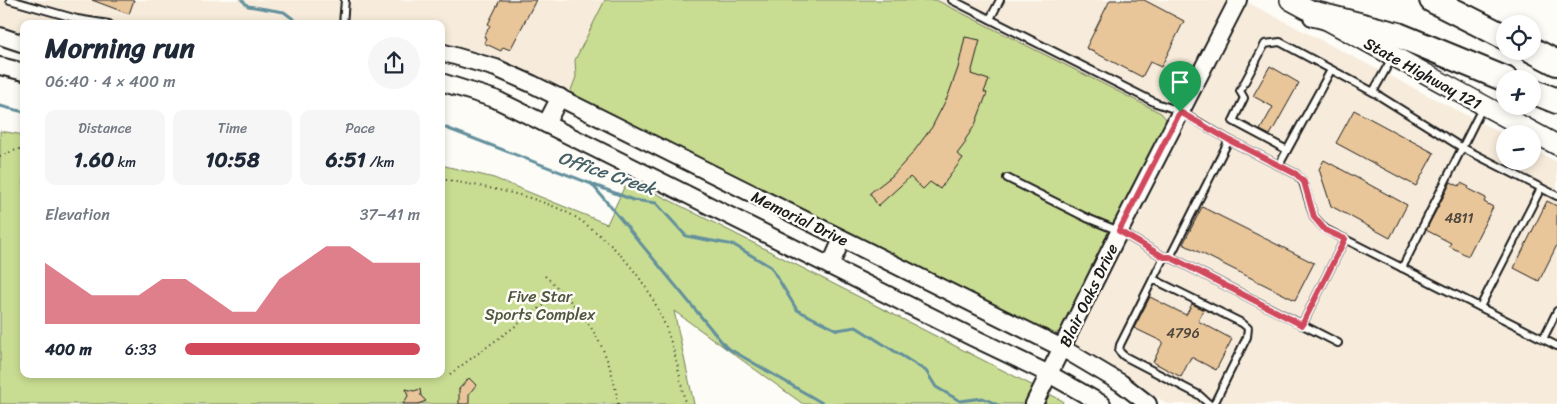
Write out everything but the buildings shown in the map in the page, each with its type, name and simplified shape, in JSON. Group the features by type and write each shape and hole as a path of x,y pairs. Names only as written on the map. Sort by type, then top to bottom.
{"highway":[{"path":"1432,0 1496,32"},
{"path":"1315,14 1398,35 1496,75"},
{"path":"1541,55 1557,63"},
{"path":"1541,95 1557,101"}],"main road":[{"name":"State Highway 121","path":"1290,0 1483,106 1557,144"}],"street":[{"name":"Blair Oaks Drive","path":"1034,404 1119,231 1238,0"},
{"path":"0,36 20,43"},
{"name":"Memorial Drive","path":"445,53 496,68 560,97 1062,348 1122,383 1148,404"},
{"path":"0,66 20,71"},
{"name":"Memorial Drive","path":"445,83 495,99 1050,374 1102,404"},
{"path":"546,124 560,97"},
{"path":"830,266 842,239"}],"lane":[{"path":"10,0 83,20"},
{"path":"343,20 345,0"},
{"path":"952,0 1156,103 1180,112 1229,140 1296,174 1304,182 1314,217 1325,230 1557,346"},
{"path":"990,19 1000,0"},
{"path":"1288,150 1233,121 1244,98 1240,91 1265,44 1280,42 1373,92 1461,147 1557,196"},
{"path":"1373,92 1394,56"},
{"path":"1280,165 1331,70"},
{"path":"1402,268 1483,106"},
{"path":"1209,404 1199,395 1124,356 1119,351 1120,345 1153,279 1167,257 1229,140"},
{"path":"1007,178 1087,218 1119,231 1338,343"},
{"path":"1480,307 1541,188"},
{"path":"1302,325 1345,239"},
{"path":"1153,279 1242,323 1248,328 1247,337 1214,404"},
{"path":"1544,339 1557,312"}],"path":[{"path":"0,156 20,148"},
{"path":"445,180 483,186 553,206 579,219 614,248 643,283 666,327 678,364 685,404"},
{"path":"544,276 562,292 591,325 612,372 618,404"},
{"path":"450,374 562,292"}],"shaded area":[{"path":"0,0 1243,0 1496,130 1496,170 1541,170 1541,153 1557,162 1557,404 1167,404 1093,355 492,56 445,43 445,20 20,20 20,34 0,26"}],"green space":[{"path":"605,0 936,0 1161,113 1166,119 1166,125 1061,331 1049,336 574,98 571,90 576,77 575,60"},
{"name":"Five Star Sports Complex","path":"0,131 20,134 20,378 445,378 445,166 494,178 607,224 628,179 1063,401 1062,404 803,404 674,311 694,404 0,404"}],"waterway":[{"path":"242,0 248,6 284,12 295,20"},
{"name":"Office Creek","path":"0,106 20,111"},
{"name":"Office Creek","path":"445,128 633,200 656,203 686,236 734,245 771,267 797,310 837,330 856,327 926,371 936,387 960,401 983,398 996,404"},
{"path":"591,183 726,347 824,404"}],"route":[{"path":"1180,112 1229,140 1296,174 1304,182 1314,217 1325,230 1345,239 1302,325 1170,257 1164,257 1119,231 1180,112"}]}
